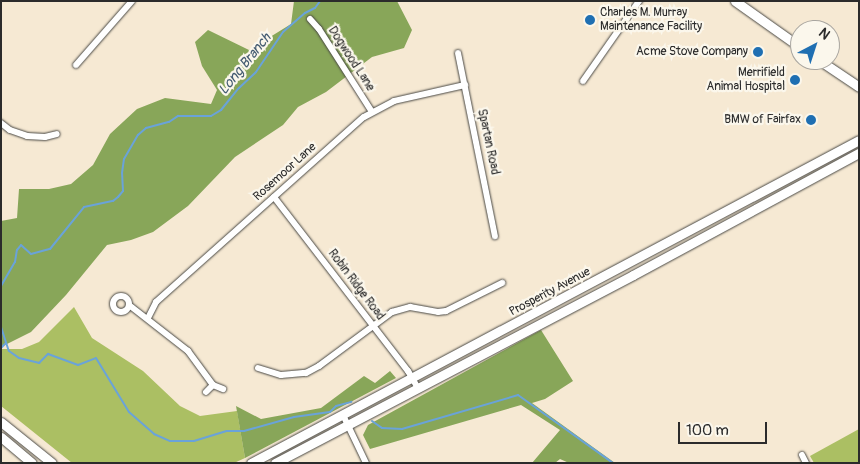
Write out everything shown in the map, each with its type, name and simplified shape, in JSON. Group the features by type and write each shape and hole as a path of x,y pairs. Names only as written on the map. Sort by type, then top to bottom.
{"main road":[{"path":"735,1 790,40"},
{"path":"833,70 857,87"},
{"name":"Prosperity Avenue","path":"251,463 859,140"},
{"name":"Prosperity Avenue","path":"275,463 859,153"},
{"path":"1,422 52,463"},
{"path":"1,437 32,463"}],"street":[{"path":"76,65 132,1"},
{"path":"582,81 639,1"},
{"name":"Dogwood Lane","path":"310,19 319,29 372,112"},
{"name":"Spartan Road","path":"458,53 495,236"},
{"name":"Rosemoor Lane","path":"148,318 156,302 372,112 410,96 465,85"},
{"path":"1,123 10,130 27,136 45,137 57,134"},
{"name":"Robin Ridge Road","path":"274,197 418,388"},
{"path":"258,368 281,375 306,373 319,366 392,312 410,307 438,312 454,309 502,283"},
{"path":"129,305 188,351 213,385 223,389"},
{"path":"206,392 213,385"},
{"path":"343,415 366,463"},
{"path":"802,455 806,463"}],"green space":[{"path":"294,1 397,1 412,30 404,48 372,57 326,92 298,107 283,125 235,157 188,206 153,232 131,240 107,245 66,295 31,332 1,347 1,221 17,218 19,189 49,189 71,184 93,165 110,134 137,109 165,98 211,104 217,90 202,66 195,42 208,30 249,50 291,24"},
{"path":"74,307 92,338 143,371 180,406 200,416 237,411 245,458 234,463 72,463 1,406 1,349 22,349 39,342"},
{"path":"541,330 573,381 545,399 532,403 615,463 569,463 560,459 555,463 532,463 560,430 521,405 370,449 363,435 368,425"},
{"path":"390,371 396,378 245,458 236,406 261,419 321,408 364,376 375,383"},
{"path":"859,429 859,463 814,463 810,456"}],"waterway":[{"name":"Long Branch","path":"1,286 15,262 17,250 21,245 31,254 50,249 84,207 113,201 118,197 123,191 122,173 124,159 138,135 146,128 169,122 178,116 211,116 221,110 239,88 256,72 283,32 305,13 315,8 320,1"},
{"path":"1,327 9,351 19,358 39,363 48,354 78,365 96,358 129,412 154,434 170,441 194,441 227,431 244,431 294,417 330,412 336,406 351,402"},
{"path":"1,348 6,343"},
{"path":"372,421 382,428 402,429 518,395 613,463"}],"place":[{"name":"Charles M. Murray Maintenance Facility","path":"590,20"},
{"name":"Acme Stove Company","path":"758,52"},
{"name":"Merrifield Animal Hospital","path":"795,80"},
{"name":"BMW of Fairfax","path":"811,120"}]}
